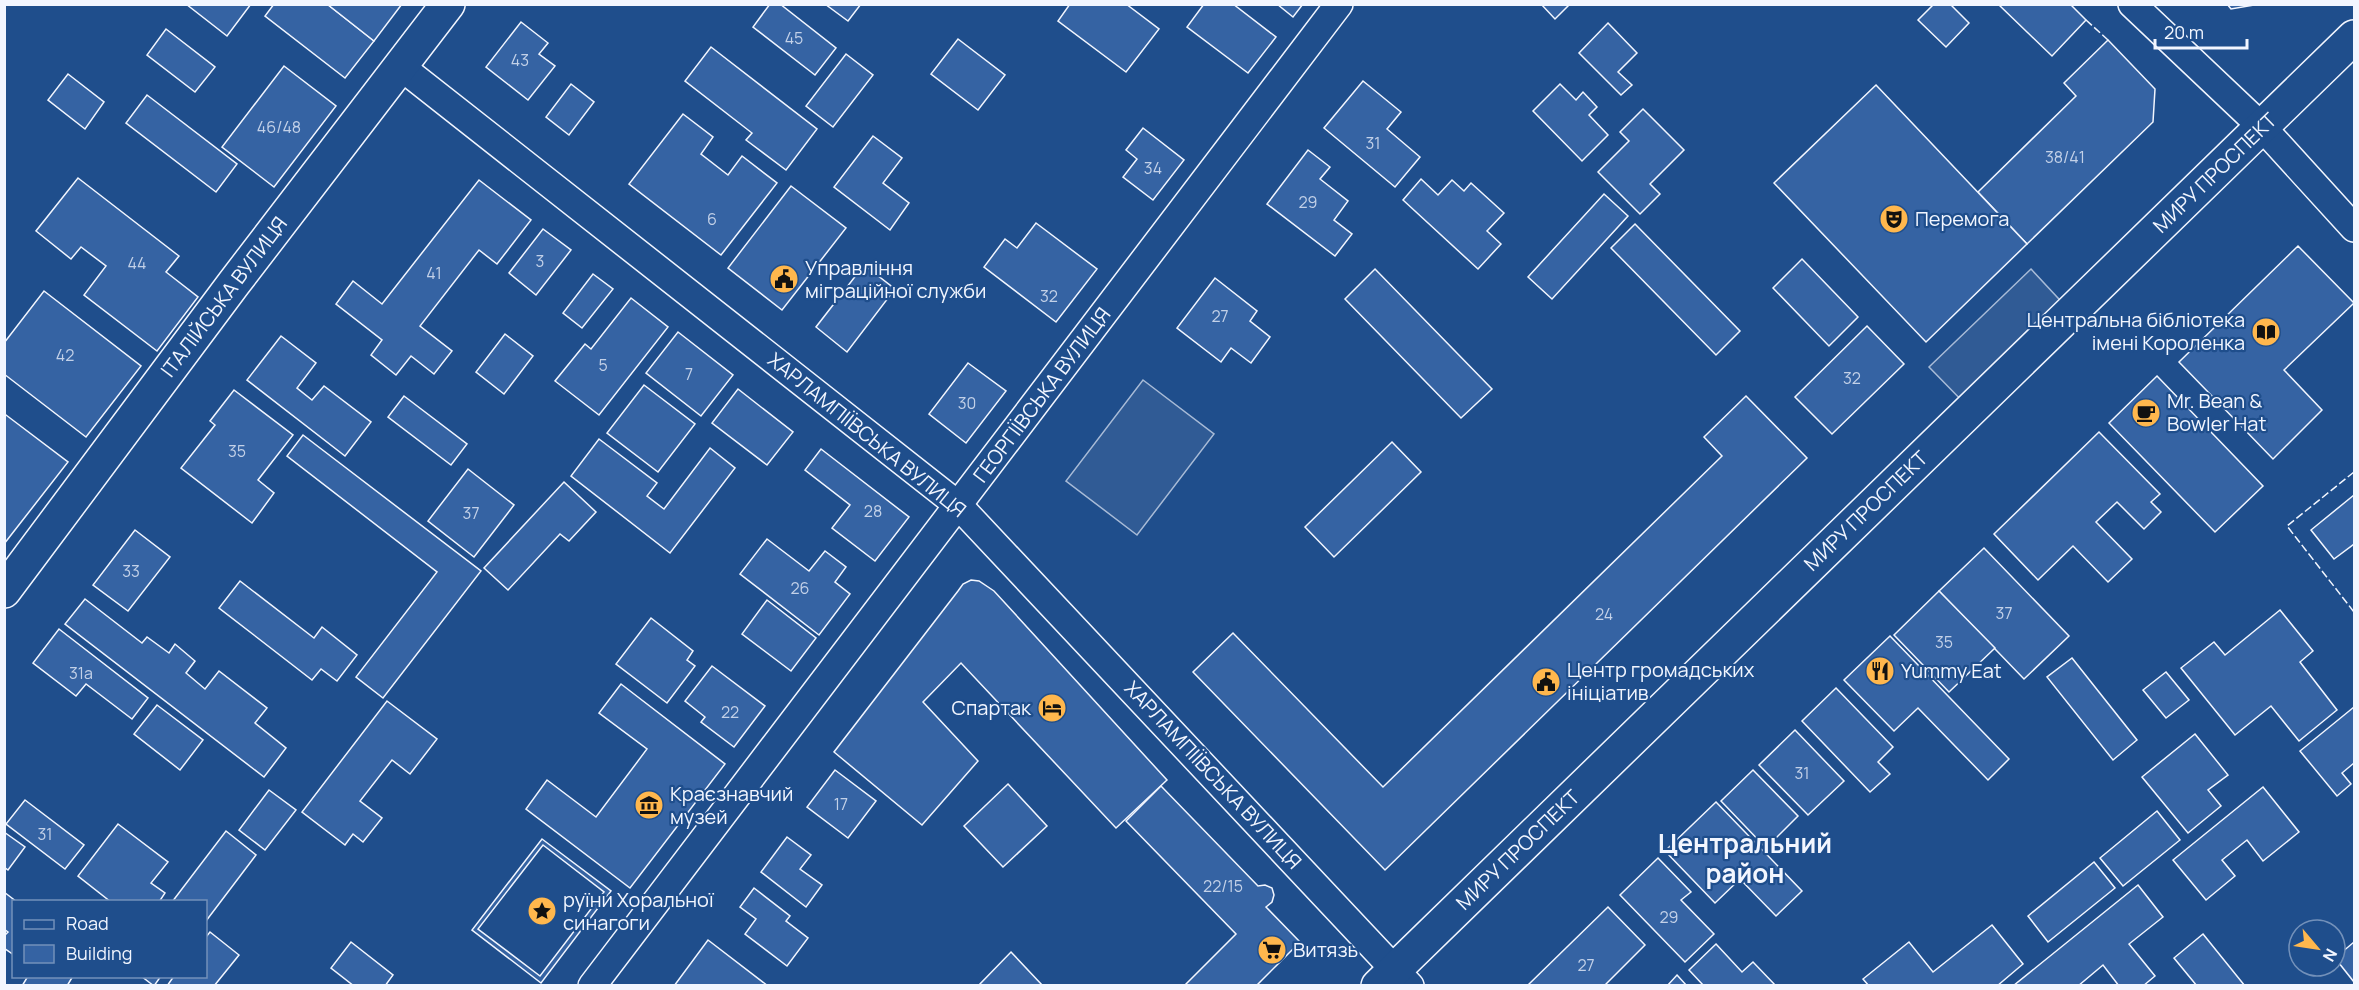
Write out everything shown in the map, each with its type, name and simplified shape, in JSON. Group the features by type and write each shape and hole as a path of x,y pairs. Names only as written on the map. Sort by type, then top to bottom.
{"main road":[{"name":"ІТАЛІЙСЬКА ВУЛИЦЯ","path":"4,591 220,302 448,4"},
{"name":"МИРУ ПРОСПЕКТ","path":"1394,980 2355,37"}],"street":[{"name":"ГЕОРГІЇВСЬКА ВУЛИЦЯ","path":"592,986 1339,4"},
{"path":"2132,4 2262,127 2355,228"},
{"name":"ХАРЛАМПІЇВСЬКА ВУЛИЦЯ","path":"400,66 958,505 1394,980"}],"shaded area":[{"path":"2031,269 2071,312 1971,410 1929,367"},
{"path":"1143,380 1214,434 1137,535 1066,481"}],"building":[{"path":"186,4 251,4 227,36"},
{"path":"274,4 327,4 374,41 345,78 265,16"},
{"path":"327,4 402,4 374,41"},
{"path":"770,4 780,4 836,48 815,75 753,27"},
{"path":"825,4 861,4 848,21"},
{"path":"1070,4 1126,4 1159,29 1126,72 1058,21"},
{"path":"1204,4 1233,4 1276,37 1248,73 1187,27"},
{"path":"1277,4 1303,4 1293,17"},
{"path":"1541,4 1570,4 1555,19"},
{"path":"1934,4 1950,4 1969,23 1946,47 1918,20"},
{"path":"1998,4 2070,4 2086,20 2052,56"},
{"path":"2227,4 2260,4 2231,9"},
{"path":"521,22 548,43 539,54 555,66 528,100 486,67"},
{"path":"1608,23 1637,53 1618,72 1632,85 1621,95 1579,53"},
{"path":"166,29 215,67 195,92 147,55"},
{"path":"958,39 1005,75 978,110 931,74"},
{"path":"2108,40 2155,89 2153,122 2027,244 1978,192 2076,96 2064,83"},
{"path":"711,47 817,129 786,170 746,140 752,133 685,81"},
{"path":"846,54 873,75 833,127 806,106"},
{"path":"284,66 336,106 274,187 222,147"},
{"path":"68,74 104,102 85,129 48,100"},
{"path":"1363,81 1401,112 1387,129 1420,157 1395,187 1324,128"},
{"path":"571,84 594,102 569,135 546,117"},
{"path":"1560,84 1576,100 1583,92 1597,107 1589,115 1608,135 1582,161 1533,111"},
{"path":"1876,85 2027,244 1926,342 1774,183"},
{"path":"147,95 237,164 216,192 126,123"},
{"path":"1643,109 1684,150 1650,184 1660,194 1640,214 1598,172 1629,141 1620,132"},
{"path":"683,114 713,137 701,154 728,175 742,156 777,183 721,255 629,184"},
{"path":"1143,128 1184,160 1153,200 1123,177 1137,159 1126,150"},
{"path":"873,136 902,158 883,183 909,203 890,230 834,187"},
{"path":"1308,150 1330,167 1320,179 1348,201 1334,220 1352,234 1335,256 1267,204"},
{"path":"78,178 179,256 166,272 198,297 157,351 84,295 106,266 81,247 71,259 36,231"},
{"path":"1421,179 1438,195 1452,180 1464,191 1471,183 1504,213 1487,231 1501,244 1478,269 1403,200"},
{"path":"479,180 531,220 497,264 479,250 420,326 452,351 434,374 411,356 396,375 371,355 382,340 336,304 353,281 382,304"},
{"path":"791,186 846,228 782,310 728,268"},
{"path":"1604,194 1628,216 1552,299 1528,277"},
{"path":"1036,223 1097,269 1056,322 984,267 1005,239 1017,248"},
{"path":"1635,224 1740,331 1716,355 1611,248"},
{"path":"543,229 571,250 536,295 509,273"},
{"path":"2298,246 2354,303 2284,370 2322,410 2273,459 2179,362"},
{"path":"1802,259 1858,317 1829,346 1773,288"},
{"path":"864,265 895,289 847,352 816,327"},
{"path":"1375,269 1492,389 1461,418 1345,299"},
{"path":"593,274 613,289 582,328 563,313"},
{"path":"1215,278 1257,311 1250,321 1270,337 1251,363 1231,348 1221,362 1177,328"},
{"path":"44,291 141,366 86,437 4,374 4,343"},
{"path":"631,298 668,327 599,415 555,381 585,344 591,349"},
{"path":"1867,326 1904,364 1832,434 1795,397"},
{"path":"678,332 733,375 701,416 646,373"},
{"path":"505,334 533,356 504,394 476,372"},
{"path":"281,336 316,363 297,388 312,400 324,386 371,422 345,456 247,380"},
{"path":"968,363 1006,391 966,443 929,414"},
{"path":"2157,376 2263,486 2215,532 2109,423"},
{"path":"644,385 695,424 658,472 607,433"},
{"path":"738,389 793,432 767,465 712,423"},
{"path":"234,390 293,435 258,480 274,493 252,523 181,468 215,425 210,421"},
{"path":"404,396 467,444 451,465 388,417"},
{"path":"1746,396 1807,458 1385,870 1193,672 1233,633 1383,787 1722,456 1704,437"},
{"path":"6,415 68,462 4,544 4,417"},
{"path":"2099,432 2160,494 2151,502 2161,512 2144,529 2117,502 2096,522 2132,559 2108,582 2073,546 2038,580 1994,534"},
{"path":"303,435 481,571 383,698 356,677 437,572 287,456"},
{"path":"599,439 657,483 647,496 664,509 710,448 735,468 670,553 571,476"},
{"path":"1392,442 1421,472 1334,557 1305,527"},
{"path":"821,449 909,517 875,561 832,528 850,505 805,470"},
{"path":"468,469 514,505 474,557 428,521"},
{"path":"564,482 596,512 569,541 560,534 508,590 484,568"},
{"path":"2354,495 2354,544 2334,559 2311,530"},
{"path":"135,530 170,557 128,611 93,585"},
{"path":"767,539 809,571 825,551 846,567 835,582 850,594 819,635 740,574"},
{"path":"1984,548 2069,636 2024,679 1939,591"},
{"path":"971,580 979,581 994,591 1167,780 1116,828 961,663 923,702 978,761 922,825 834,752 963,584"},
{"path":"240,581 314,638 322,627 357,655 337,681 321,669 312,680 219,608"},
{"path":"1939,591 1995,648 1949,692 1894,635"},
{"path":"85,599 142,643 147,637 169,653 175,644 195,661 186,673 205,689 219,671 267,708 255,723 286,748 264,777 65,624"},
{"path":"767,600 816,638 791,671 742,634"},
{"path":"2280,610 2313,651 2300,662 2337,710 2299,741 2271,706 2235,735 2181,668 2214,642 2225,655"},
{"path":"651,618 693,651 687,660 695,666 667,703 616,664"},
{"path":"59,629 148,698 132,719 86,684 76,696 33,663"},
{"path":"1890,636 2009,759 1988,780 1918,708 1894,731 1844,680"},
{"path":"2072,658 2137,740 2113,760 2047,677"},
{"path":"712,666 765,706 734,747 701,722 705,717 685,701"},
{"path":"2166,672 2189,700 2166,718 2143,690"},
{"path":"621,684 725,764 630,888 526,809 547,780 596,817 647,749 599,713"},
{"path":"1836,688 1893,747 1878,762 1890,774 1870,792 1802,721"},
{"path":"387,701 437,739 410,774 392,760 360,801 382,818 363,842 353,834 345,845 302,812"},
{"path":"157,705 203,740 180,770 134,734"},
{"path":"2354,707 2354,763 2342,773 2351,784 2337,796 2300,751"},
{"path":"1795,730 1844,781 1808,815 1759,765"},
{"path":"2195,734 2228,775 2208,790 2221,806 2188,833 2142,777"},
{"path":"835,770 876,801 848,838 807,807"},
{"path":"1753,770 1798,816 1766,848 1721,801"},
{"path":"1008,784 1047,826 1003,867 964,826"},
{"path":"1161,786 1258,886 1265,885 1272,888 1274,895 1272,902 1266,907 1300,942 1256,986 1184,986 1236,934 1126,821"},
{"path":"2263,787 2299,832 2263,861 2247,840 2222,860 2235,876 2206,900 2173,860"},
{"path":"269,790 296,810 265,850 239,830"},
{"path":"25,800 84,845 65,869 6,824"},
{"path":"1716,802 1802,891 1776,916 1740,879 1715,903 1665,851"},
{"path":"2157,811 2180,840 2123,886 2100,858"},
{"path":"118,824 168,862 151,883 165,893 160,900 108,900 78,876"},
{"path":"226,831 256,855 207,920 207,900 174,900"},
{"path":"4,832 25,847 8,870 4,867"},
{"path":"787,837 811,855 800,869 822,885 806,907 761,872"},
{"path":"542,839 611,891 541,983 472,930","holes":["543,845 604,892 540,976 478,929"]},
{"path":"1658,858 1691,892 1681,900 1714,934 1685,962 1620,895"},
{"path":"2094,862 2115,888 2048,942 2028,916"},
{"path":"2138,885 2163,917 2129,944 2155,976 2143,986 2119,986 2103,965 2078,986 2013,986"},
{"path":"754,888 790,916 786,921 808,938 787,966 745,934 756,919 740,907"},
{"path":"4,892 14,900 12,900 12,954 4,948 4,936 8,932 4,929"},
{"path":"1608,907 1645,945 1604,986 1527,986"},
{"path":"1992,925 2023,964 1997,986 1869,986 1863,979 1909,942 1933,972"},
{"path":"210,932 239,955 214,986 167,986 173,978 207,978 207,936"},
{"path":"2203,934 2245,986 2197,986 2174,958"},
{"path":"708,940 768,986 674,986"},
{"path":"351,942 393,975 385,986 354,986 331,968"},
{"path":"2354,942 2354,982 2347,973 2347,948"},
{"path":"1716,944 1742,972 1753,962 1776,986 1704,986 1689,970"},
{"path":"1011,952 1043,986 981,986 980,984"},
{"path":"1677,975 1687,986 1667,986"},
{"path":"27,978 72,978 67,986 22,986"},
{"path":"144,978 160,978 154,986"}],"fence":[{"path":"2086,20 2108,40"},
{"path":"2354,472 2287,526 2354,612"}],"place":[{"name":"Перемога","path":"1894,219"},
{"name":"Управління міграційної служби","path":"784,279"},
{"name":"Центральна бібліотека імені Короленка","path":"2266,332"},
{"name":"Mr. Bean & Bowler Hat","path":"2146,413"},
{"name":"Yummy Eat","path":"1880,671"},
{"name":"Центр громадських ініціатив","path":"1546,682"},
{"name":"Спартак","path":"1052,708"},
{"name":"Краєзнавчий музей","path":"649,805"},
{"name":"руїни Хоральної синагоги","path":"542,911"},
{"name":"Витязь","path":"1272,950"}],"district":[{"name":"Центральний район","path":"1745,859"}]}
